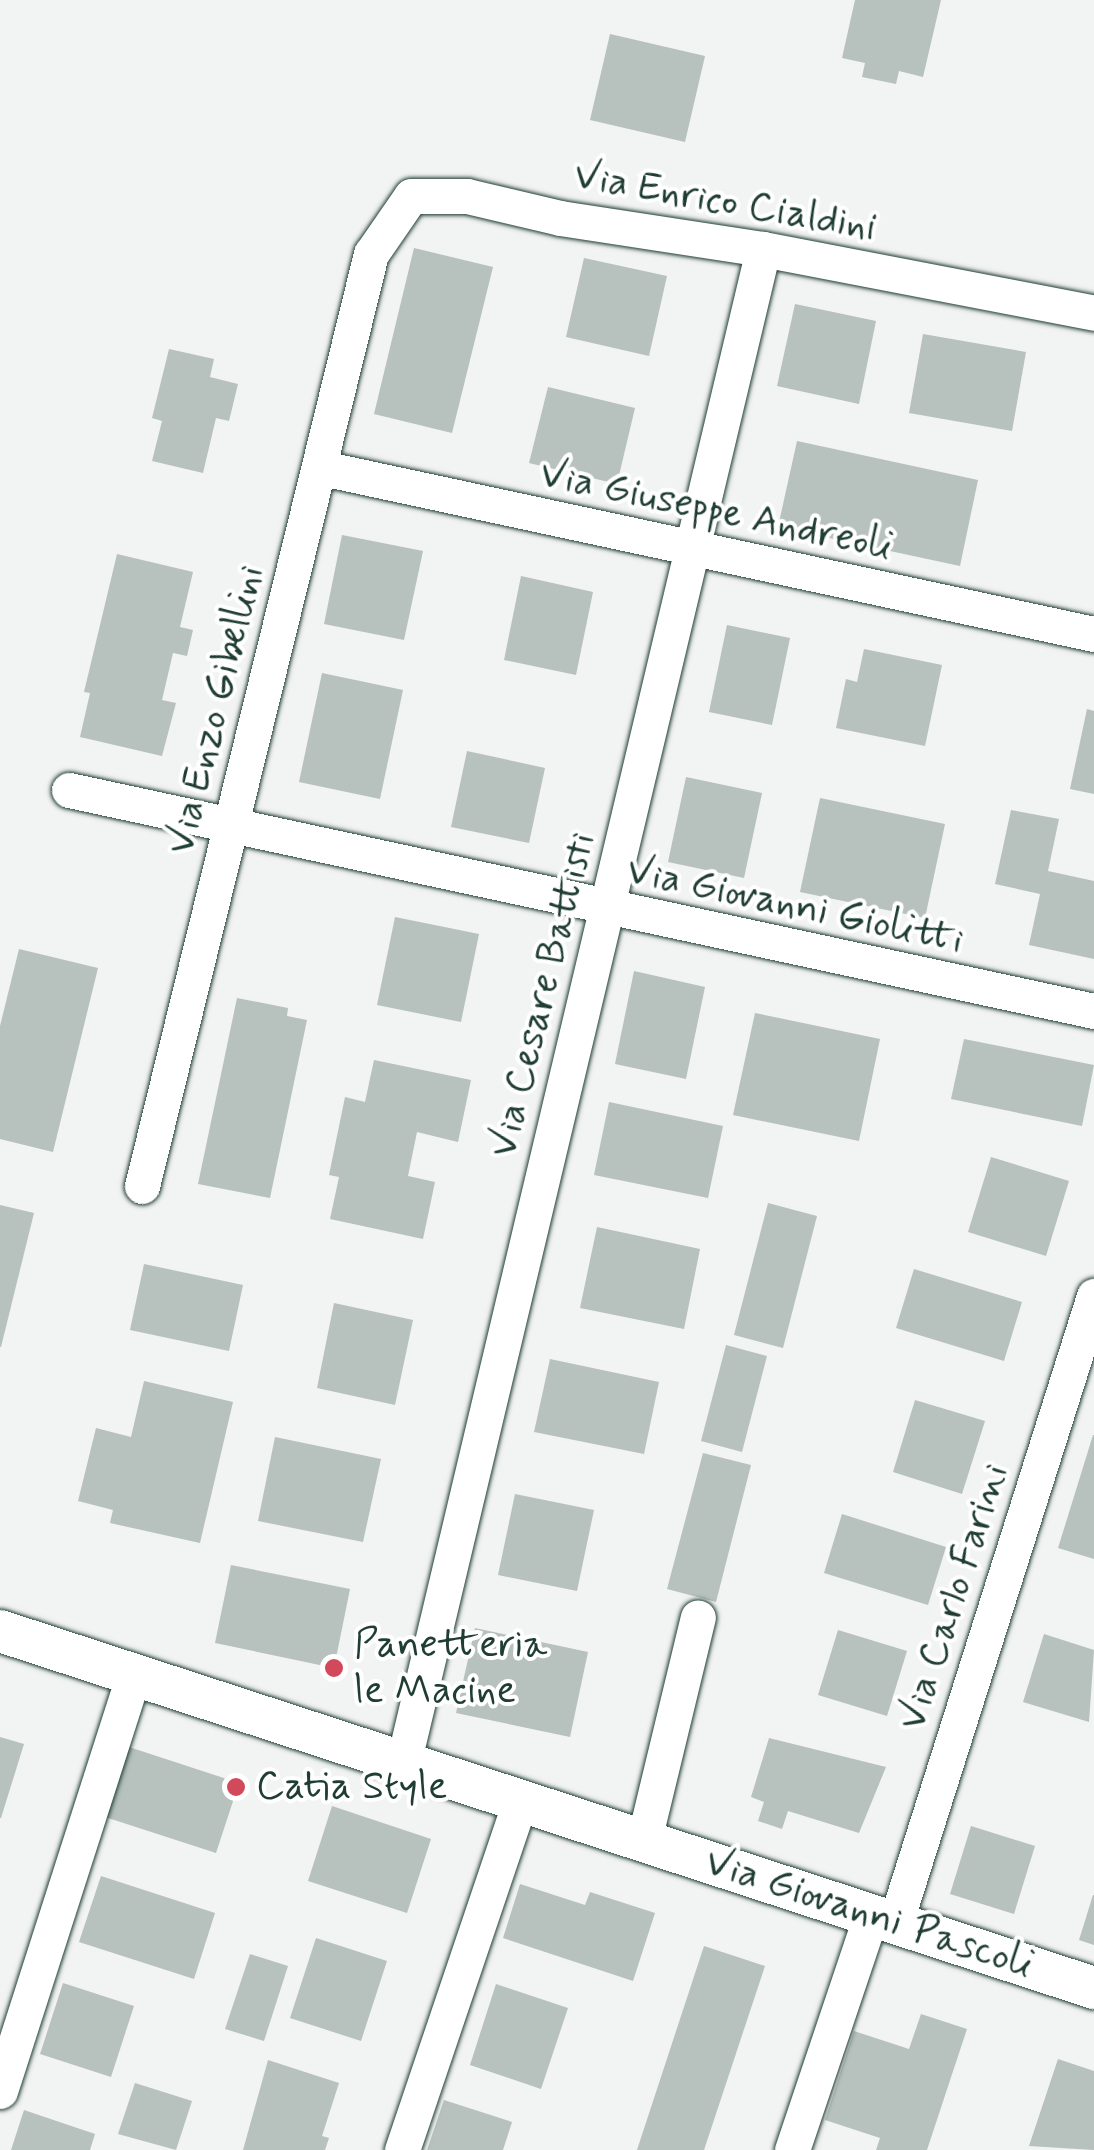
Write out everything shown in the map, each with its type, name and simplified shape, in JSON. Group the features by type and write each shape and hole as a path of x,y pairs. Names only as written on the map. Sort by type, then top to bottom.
{"street":[{"name":"Via Enrico Cialdini","path":"371,254 412,196 467,196 560,218 763,249 1094,313"},
{"name":"Via Cesare Battisti","path":"404,1760 696,552 763,249"},
{"name":"Via Enzo Gibellini","path":"142,1186 322,468 371,254"},
{"name":"Via Giuseppe Andreoli","path":"322,468 696,552 1094,634"},
{"name":"Via Giovanni Giolitti","path":"70,790 607,911 1094,1012"},
{"name":"Via Carlo Farini","path":"792,2150 883,1920 1094,1296"},
{"path":"644,1840 698,1617"},
{"name":"Via Giovanni Pascoli","path":"0,1631 1094,1988"},
{"path":"0,2091 134,1674"},
{"path":"402,2150 521,1800"}],"building":[{"path":"855,0 941,0 923,77 899,71 896,84 862,77 865,63 842,58"},
{"path":"610,34 705,56 685,142 590,120"},
{"path":"414,248 493,267 452,433 374,414"},
{"path":"584,258 667,276 649,356 566,337"},
{"path":"795,304 876,321 859,404 777,386"},
{"path":"923,334 1026,352 1012,431 909,413"},
{"path":"169,349 214,359 210,377 238,384 229,421 216,418 203,473 152,461 162,421 152,418"},
{"path":"548,387 635,408 617,484 529,463"},
{"path":"797,441 978,480 960,566 778,527"},
{"path":"342,535 423,551 404,640 324,624"},
{"path":"117,554 193,572 180,627 193,630 187,656 173,653 162,700 176,703 162,756 80,737 90,693 84,692"},
{"path":"521,576 593,592 576,675 504,660"},
{"path":"727,625 790,638 772,725 709,712"},
{"path":"864,649 942,665 925,746 836,728 846,679 857,682"},
{"path":"322,673 403,690 380,799 299,782"},
{"path":"1087,709 1094,711 1094,794 1070,789"},
{"path":"467,751 545,768 529,843 451,827"},
{"path":"686,777 762,793 744,878 668,862"},
{"path":"820,798 945,824 925,918 800,892"},
{"path":"1011,810 1059,819 1048,871 1094,881 1094,959 1029,945 1040,894 995,884"},
{"path":"395,917 479,934 461,1022 377,1005"},
{"path":"19,949 98,968 53,1152 0,1139 0,1026"},
{"path":"634,971 705,987 686,1079 615,1064"},
{"path":"237,998 288,1008 287,1016 307,1020 270,1198 198,1184"},
{"path":"755,1013 880,1039 859,1141 733,1115"},
{"path":"964,1039 1094,1065 1082,1126 951,1099"},
{"path":"374,1060 471,1080 458,1142 417,1132 408,1176 435,1182 423,1239 330,1219 339,1177 329,1175 345,1097 365,1102"},
{"path":"609,1102 723,1126 708,1198 594,1175"},
{"path":"991,1157 1069,1181 1046,1256 968,1232"},
{"path":"768,1203 817,1216 783,1348 734,1335"},
{"path":"0,1205 34,1213 1,1347 0,1347"},
{"path":"597,1227 700,1249 684,1329 580,1308"},
{"path":"144,1264 243,1285 229,1351 130,1330"},
{"path":"914,1269 1022,1302 1004,1361 896,1328"},
{"path":"334,1303 413,1320 395,1405 317,1388"},
{"path":"726,1345 767,1356 742,1452 701,1441"},
{"path":"550,1359 659,1382 644,1454 534,1432"},
{"path":"144,1381 233,1402 200,1543 110,1523 113,1510 78,1501 96,1428 131,1437"},
{"path":"915,1400 985,1421 962,1494 893,1472"},
{"path":"1094,1435 1094,1559 1058,1548"},
{"path":"275,1437 381,1459 363,1542 258,1521"},
{"path":"703,1453 751,1465 716,1602 667,1589"},
{"path":"515,1494 594,1510 577,1591 498,1575"},
{"path":"842,1514 946,1547 928,1605 824,1573"},
{"path":"231,1565 350,1589 334,1668 215,1643"},
{"path":"475,1628 588,1652 570,1737 456,1713"},
{"path":"838,1630 907,1651 887,1716 818,1695"},
{"path":"1044,1634 1094,1650 1089,1722 1023,1702"},
{"path":"0,1737 24,1744 1,1818 0,1818"},
{"path":"769,1738 886,1767 859,1833 788,1811 782,1829 758,1821 764,1802 751,1797"},
{"path":"126,1746 239,1783 216,1853 102,1816"},
{"path":"332,1806 431,1839 407,1913 308,1881"},
{"path":"971,1826 1035,1846 1014,1914 950,1894"},
{"path":"101,1876 215,1913 194,1979 79,1942"},
{"path":"520,1884 585,1905 590,1892 655,1913 633,1981 503,1938"},
{"path":"1094,1895 1094,1945 1079,1940"},
{"path":"316,1938 387,1961 361,2041 290,2018"},
{"path":"704,1946 765,1966 704,2150 637,2150"},
{"path":"250,1954 288,1966 264,2041 225,2029"},
{"path":"63,1983 134,2006 111,2077 40,2054"},
{"path":"496,1984 568,2008 541,2089 470,2065"},
{"path":"921,2014 967,2029 927,2150 876,2150 880,2138 825,2120 854,2031 909,2049"},
{"path":"1058,2059 1094,2071 1094,2150 1029,2146"},
{"path":"268,2060 339,2083 322,2136 329,2138 325,2150 243,2150"},
{"path":"135,2083 192,2101 176,2150 118,2134"},
{"path":"444,2100 512,2122 503,2150 427,2150"},
{"path":"24,2110 95,2134 90,2150 11,2150"}],"place":[{"name":"Panetteria le Macine","path":"334,1668"},
{"name":"Catia Style","path":"236,1787"}]}
